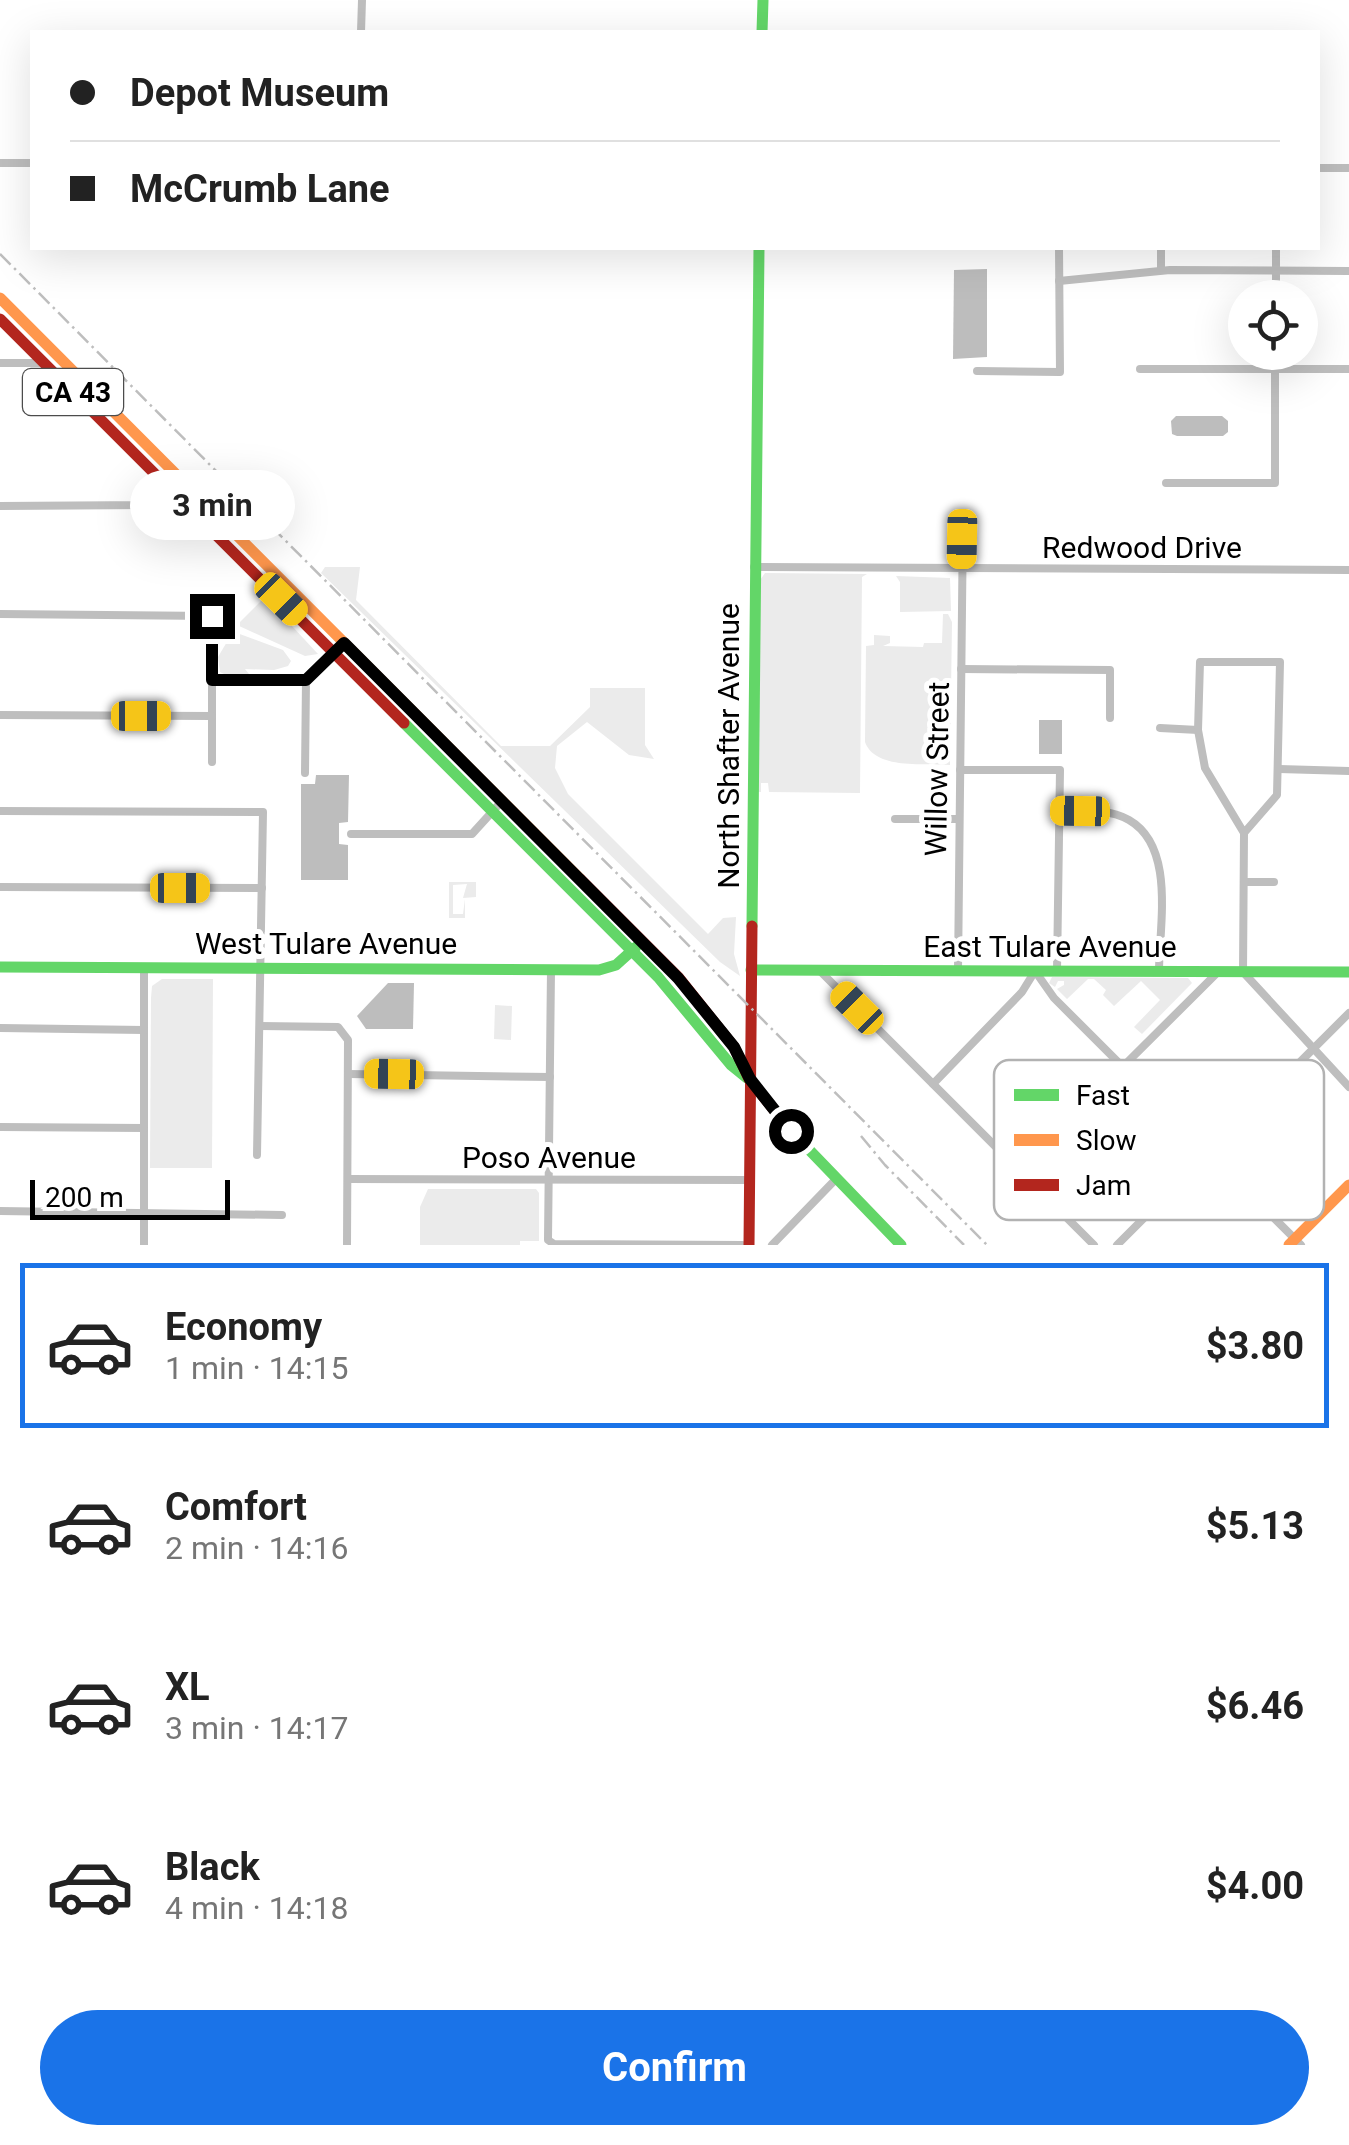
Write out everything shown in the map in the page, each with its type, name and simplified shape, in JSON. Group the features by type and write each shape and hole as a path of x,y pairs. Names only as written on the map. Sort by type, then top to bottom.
{"main road":[{"path":"762,0 762,30"},
{"name":"North Shafter Avenue","path":"746,1245 750,1180 759,250"},
{"name":"CA 43","path":"0,298 642,941 692,994 734,1047 750,1079 835,1180 901,1245"},
{"name":"CA 43","path":"0,318 632,951 682,1003 730,1065 750,1079"},
{"name":"West Tulare Avenue","path":"0,967 607,969 642,941"},
{"path":"751,949 773,970"},
{"name":"East Tulare Avenue","path":"751,970 1349,972"},
{"path":"1324,1212 1349,1185"},
{"path":"1295,1243 1316,1220"}],"street":[{"path":"361,30 362,0"},
{"path":"0,163 30,163"},
{"path":"1320,168 1349,168"},
{"path":"977,371 1060,372 1059,250"},
{"path":"1161,250 1161,270"},
{"path":"1276,250 1276,280"},
{"path":"1059,281 1161,270 1349,272"},
{"path":"0,363 44,363"},
{"path":"1140,369 1228,368"},
{"path":"1318,369 1349,369"},
{"path":"1166,483 1275,484 1275,370"},
{"path":"0,506 149,506 163,502 184,482"},
{"name":"Willow Street","path":"958,971 963,518"},
{"name":"Redwood Drive","path":"754,567 1349,570"},
{"path":"0,614 212,616 212,762"},
{"path":"305,773 306,680 344,643"},
{"path":"1244,833 1277,795 1280,662 1200,662 1198,730 1205,768 1244,833 1243,972 1322,1060"},
{"path":"961,669 1110,670 1110,718"},
{"path":"212,680 306,680"},
{"path":"0,715 212,716"},
{"path":"1160,728 1198,730"},
{"path":"1279,769 1349,771"},
{"path":"960,770 1060,770 1057,970"},
{"path":"350,834 472,834 502,801"},
{"path":"0,811 262,812 257,1155"},
{"path":"1060,811 1101,811 1128,819 1150,838 1160,871 1159,972"},
{"path":"895,819 960,819"},
{"path":"1244,882 1274,882"},
{"path":"0,887 262,888"},
{"path":"144,968 144,1245"},
{"path":"551,969 548,1240 554,1244 746,1245"},
{"path":"819,970 994,1145"},
{"path":"933,1084 1022,992 1035,972 1054,998 1116,1060"},
{"path":"1130,1060 1218,972"},
{"path":"1302,1060 1349,1013"},
{"path":"260,1026 338,1027 348,1040 347,1245"},
{"path":"0,1028 144,1030"},
{"path":"1324,1062 1349,1086"},
{"path":"348,1074 550,1077"},
{"path":"0,1127 144,1128"},
{"name":"Poso Avenue","path":"348,1179 750,1180"},
{"path":"772,1245 835,1180"},
{"path":"0,1211 282,1215"},
{"path":"1069,1220 1094,1245"},
{"path":"1117,1245 1142,1220"},
{"path":"1273,1220 1295,1243"}],"shaded area":[{"path":"987,269 987,357 953,359 954,270"},
{"path":"1176,416 1222,416 1228,421 1228,432 1223,436 1177,436 1172,434 1171,421"},
{"path":"325,567 360,567 356,600 501,746 550,746 590,707 590,688 645,688 645,745 654,759 629,755 587,722 557,746 555,768 568,794 708,934 723,918 736,917 734,954 740,976 720,962 321,573"},
{"path":"765,573 867,574 862,577 860,793 769,792 768,783 761,783 761,792 757,792 758,583"},
{"path":"896,576 950,578 951,611 900,612 900,582"},
{"path":"265,597 318,654 305,656 237,625"},
{"path":"943,614 948,614 952,622 950,765 902,763 879,757 865,742 866,646 874,645 874,635 890,636 890,643 883,646 923,647 924,643 942,643"},
{"path":"237,633 283,650 291,661 288,666 274,670 245,669 249,674 220,672 218,657 231,635"},
{"path":"1039,720 1062,720 1062,754 1039,754"},
{"path":"316,775 349,775 348,822 339,823 339,844 348,845 348,880 301,880 301,784 315,784"},
{"path":"449,882 476,882 476,897 463,898 467,884 453,885 453,914 463,914 465,899 465,918 449,918"},
{"path":"1052,977 1188,978 1192,983 1142,1034 1134,1027 1160,1000 1141,981 1114,1006 1103,995 1106,990 1094,979 1088,979 1067,999 1057,989 1064,981 1058,981 1055,987 1049,983"},
{"path":"162,979 213,979 212,1168 150,1168 151,998 152,986"},
{"path":"388,983 414,983 413,1029 366,1029 357,1016"},
{"path":"495,1005 512,1006 511,1040 494,1039"},
{"path":"428,1189 536,1189 539,1241 520,1241 520,1245 420,1245 420,1207"}],"railway":[{"path":"0,254 987,1245"},
{"path":"861,1136 964,1245"}],"traffic: fast":[{"path":"762,30 763,0"},
{"path":"752,926 759,250"},
{"path":"404,723 658,977 731,1065 747,1078"},
{"path":"0,967 599,970 616,965 636,947"},
{"path":"751,970 1349,972"},
{"path":"792,1132 901,1245"}],"traffic: slow":[{"path":"0,298 580,879"},
{"path":"1324,1210 1349,1185"},
{"path":"1289,1245 1314,1220"}],"traffic: jam":[{"path":"0,319 404,723"},
{"path":"580,879 679,978 734,1047 749,1079 792,1132"},
{"path":"749,1245 752,926"}],"route":[{"path":"212,616 212,680 306,680 344,643 678,978 734,1047 750,1079 791,1131"}]}
